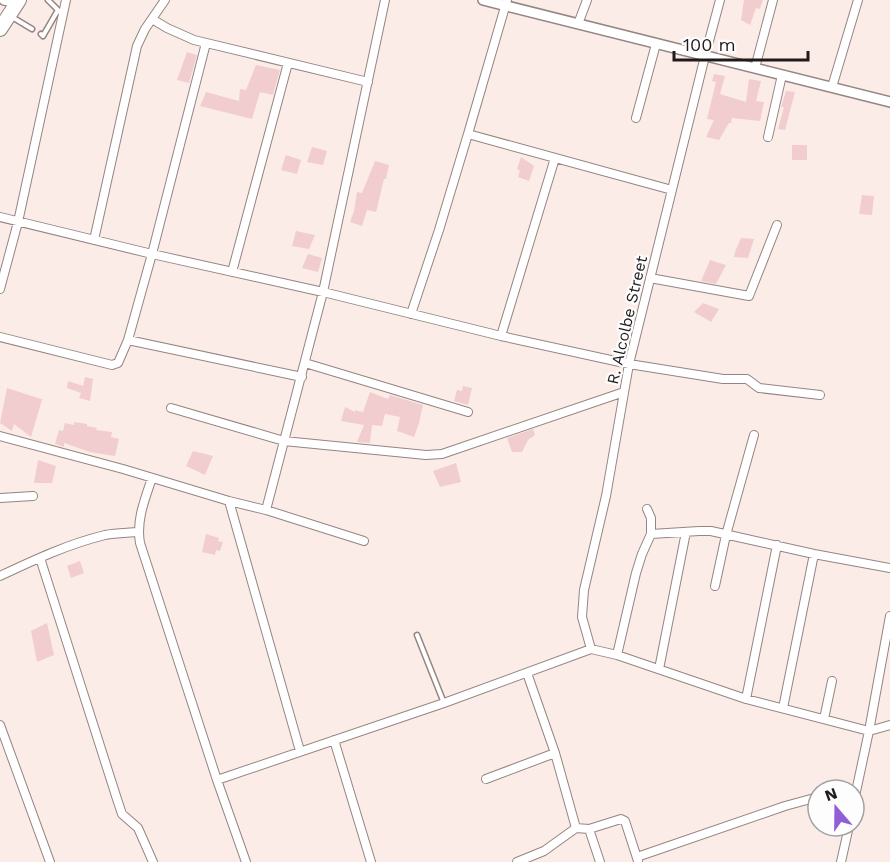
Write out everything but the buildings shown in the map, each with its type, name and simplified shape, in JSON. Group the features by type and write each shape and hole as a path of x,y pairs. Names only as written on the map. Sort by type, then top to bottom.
{"highway":[{"path":"0,28 12,5"}],"street":[{"path":"0,289 18,222 60,12 66,0"},
{"path":"94,240 137,46 145,29 165,0"},
{"path":"266,510 323,292 385,0"},
{"path":"483,0 506,3 578,24 890,102"},
{"path":"578,24 587,0"},
{"name":"R. Alcolbe Street","path":"591,650 582,617 584,590 606,496 629,364 720,0"},
{"path":"755,68 773,0"},
{"path":"832,87 858,0"},
{"path":"411,314 439,230 506,3"},
{"path":"152,19 181,35 206,43 368,82"},
{"path":"0,337 112,365 118,363 128,340 152,254 206,43"},
{"path":"636,118 656,44"},
{"path":"232,272 288,63"},
{"path":"768,137 782,75"},
{"path":"468,134 672,190"},
{"path":"501,336 555,158"},
{"path":"0,218 629,364 723,379 747,379 759,388 820,395"},
{"path":"650,278 749,296 777,225"},
{"path":"128,340 302,377"},
{"path":"304,363 468,412"},
{"path":"171,408 284,441 436,455 624,392"},
{"path":"715,586 726,535 754,435"},
{"path":"0,436 266,510 364,541"},
{"path":"152,478 141,511 138,532 140,543 246,862"},
{"path":"0,498 33,496"},
{"path":"229,501 300,751"},
{"path":"617,655 639,563 651,534 651,518 647,508"},
{"path":"659,669 686,531"},
{"path":"651,534 711,531 890,568"},
{"path":"0,576 82,541 108,534 138,532"},
{"path":"746,699 777,545"},
{"path":"783,708 814,554"},
{"path":"40,558 122,814 138,828 153,862"},
{"path":"859,778 890,616"},
{"path":"217,780 591,650 617,655 746,699 869,731 890,725"},
{"path":"527,673 555,753 576,828"},
{"path":"824,719 832,681"},
{"path":"0,725 50,862"},
{"path":"334,740 371,862"},
{"path":"486,779 555,753"},
{"path":"517,862 544,851 576,828 589,829 623,819 638,860 806,800"},
{"path":"589,829 600,862"},
{"path":"841,862 846,838"}],"lane":[{"path":"41,34 44,36 60,12 48,0"},
{"path":"12,5 32,29"},
{"path":"417,634 444,703"}]}
